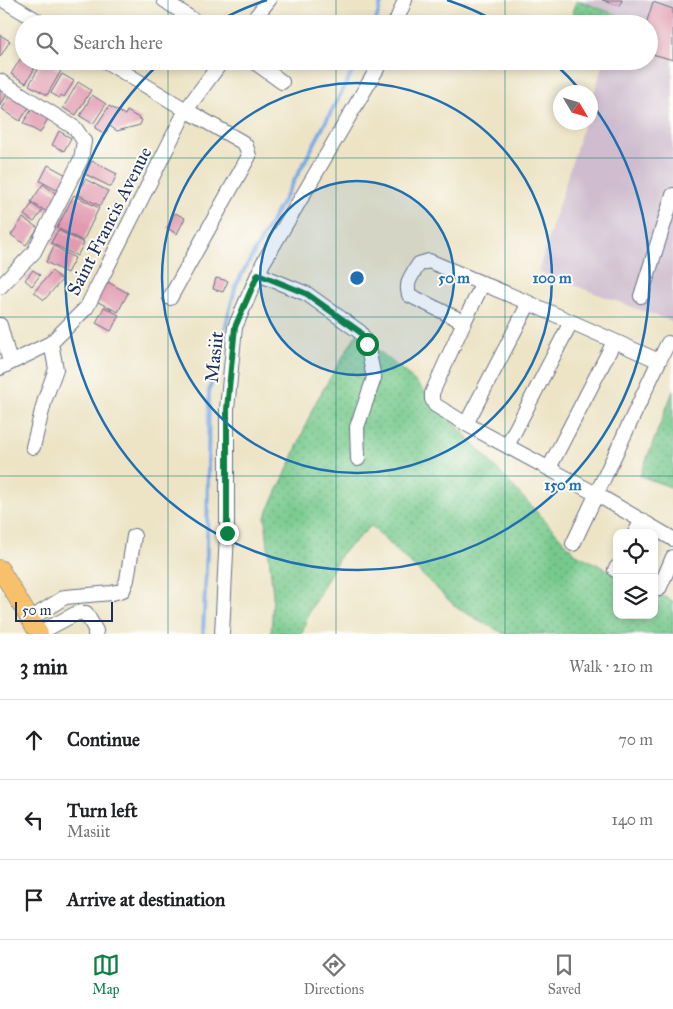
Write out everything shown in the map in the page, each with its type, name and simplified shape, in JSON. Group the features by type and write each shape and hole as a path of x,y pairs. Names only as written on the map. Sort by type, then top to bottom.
{"main road":[{"path":"0,569 36,629"}],"street":[{"path":"3,0 28,15"},
{"path":"257,15 269,0"},
{"path":"398,15 404,0"},
{"path":"167,1 186,15"},
{"path":"120,70 246,146 248,156 170,298"},
{"name":"Saint Francis Avenue","path":"5,366 51,343 87,307 186,110 215,70"},
{"path":"265,70 282,82"},
{"name":"Masiit","path":"222,634 227,533 227,409 235,327 262,263 376,70"},
{"path":"0,82 74,128 84,141 81,159 34,252 0,287"},
{"path":"641,296 673,195"},
{"path":"464,322 409,296 407,289 408,281 419,264 428,262 483,284 659,361"},
{"path":"258,274 307,294 360,332 367,344 374,378 356,427 358,459"},
{"path":"483,284 432,393 435,405 673,539"},
{"path":"466,424 529,303"},
{"path":"507,446 571,322"},
{"path":"0,326 5,366"},
{"path":"549,468 614,342"},
{"path":"33,447 45,399 56,369 51,343"},
{"path":"573,544 668,343"},
{"path":"637,529 642,520"},
{"path":"36,629 65,597 112,593 123,590 127,580 134,536"},
{"path":"658,589 673,557"},
{"path":"36,629 78,612 86,613 96,632 95,634"}],"shaded area":[{"path":"579,0 673,0 673,322 538,272 582,130 598,130 597,85 601,70 658,70 658,15 618,15"}],"green space":[{"path":"577,0 618,15 572,15"},
{"path":"357,333 412,378 576,554 613,572 613,619 658,619 658,594 673,601 673,634 504,634 457,608 371,526 341,554 308,614 302,634 271,634 273,595 265,517 289,466 314,405"},
{"path":"673,391 673,488 640,476"}],"building":[{"path":"602,0 622,0 620,6"},
{"path":"653,2 673,9 673,60 658,56 658,15 649,15"},
{"path":"0,35 10,41 0,57"},
{"path":"15,68 15,70 34,70 26,83 11,74"},
{"path":"38,70 61,71 47,95 29,85"},
{"path":"62,74 74,81 64,97 61,95 59,98 51,93"},
{"path":"78,82 91,90 76,115 63,108"},
{"path":"0,88 8,93 0,106"},
{"path":"13,92 32,103 20,121 2,109"},
{"path":"92,95 106,104 93,124 80,116"},
{"path":"34,106 50,115 40,133 23,123"},
{"path":"109,106 125,115 127,111 142,120 140,125 117,131 110,126 105,134 95,128"},
{"path":"59,131 71,138 64,151 52,145"},
{"path":"92,161 117,174 111,187 85,174"},
{"path":"48,165 70,177 62,193 40,181"},
{"path":"85,179 108,191 100,206 77,194"},
{"path":"43,184 58,195 47,212 31,202"},
{"path":"74,195 99,208 83,241 57,228"},
{"path":"32,204 42,211 34,222 24,215"},
{"path":"175,213 185,218 177,234 167,228"},
{"path":"23,218 38,228 26,245 11,235"},
{"path":"58,230 84,243 77,256 51,243"},
{"path":"54,246 75,258 67,273 46,262"},
{"path":"33,270 40,275 32,286 25,280"},
{"path":"52,271 62,280 44,300 34,292"},
{"path":"216,278 228,281 223,292 213,289"},
{"path":"104,280 128,293 118,312 94,300"},
{"path":"104,307 119,315 111,331 96,323"}],"waterway":[{"path":"378,15 382,0"},
{"path":"203,634 207,548 209,392 236,285 353,70"}],"route":[{"path":"227,533 227,409 235,327 258,274 307,294 360,332 367,344"}]}
